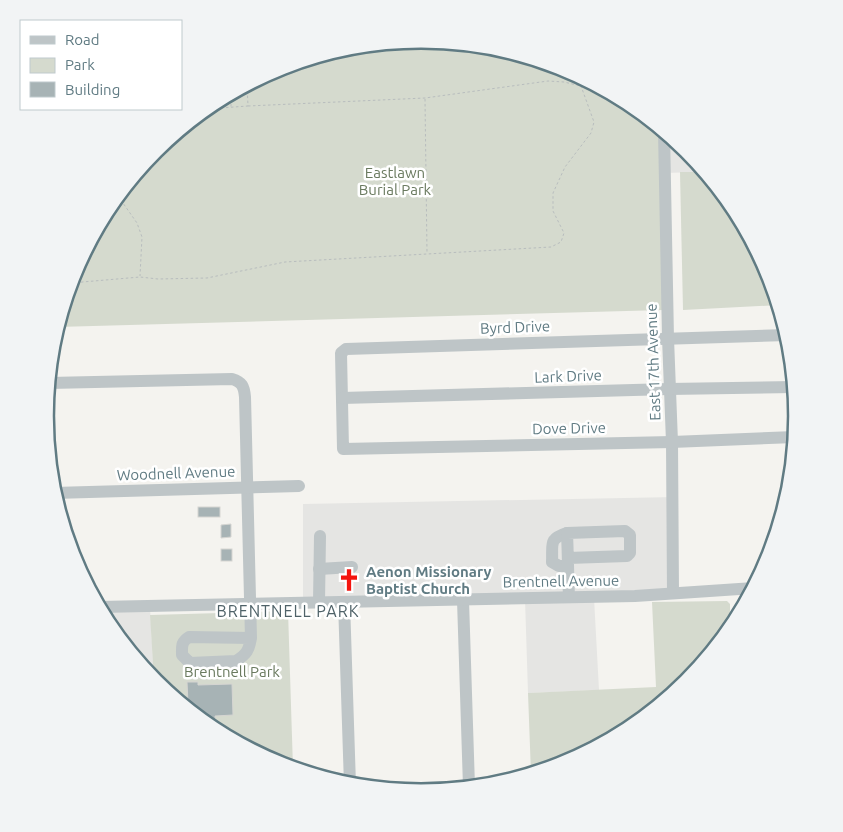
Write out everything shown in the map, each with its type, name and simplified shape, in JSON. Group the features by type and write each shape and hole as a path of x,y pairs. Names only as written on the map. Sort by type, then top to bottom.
{"street":[{"name":"East 17th Avenue","path":"664,140 669,389 672,442 673,593"},
{"name":"Byrd Drive","path":"343,449 341,353 346,349 780,335"},
{"path":"56,383 232,379 239,381 244,388 245,397 252,638 249,649 236,661 190,663 182,655 182,644 189,637 252,638"},
{"name":"Lark Drive","path":"342,398 788,387"},
{"name":"Dove Drive","path":"343,449 672,442 788,437"},
{"name":"Woodnell Avenue","path":"62,493 300,486"},
{"path":"625,531 630,535 630,553 627,556 568,562 559,566 552,562 552,543 557,536 567,533 625,531"},
{"path":"319,602 320,536"},
{"path":"568,562 569,598"},
{"path":"319,569 352,567"},
{"name":"Brentnell Avenue","path":"107,607 569,598 636,596 746,589"},
{"path":"463,600 469,780"},
{"path":"344,602 350,776"}],"path":[{"path":"79,282 140,277 158,279 207,278 285,262 551,247 561,242 564,233 553,211 553,193 565,167 591,134 594,122 581,86 548,81 425,98 221,108"},
{"path":"247,93 248,106"},
{"path":"425,98 427,254"},
{"path":"231,102 231,108"},
{"path":"123,203 137,223 142,237 140,277"}],"shaded area":[{"path":"660,137 696,172 661,173"},
{"path":"676,497 675,591 594,598 599,690 528,693 525,599 303,603 303,504"},
{"path":"150,607 153,667 130,640 108,608"}],"green space":[{"name":"Eastlawn Burial Park","path":"422,49 469,52 517,61 540,68 605,98 660,137 663,310 65,327 82,275 103,232 116,212 145,174 179,140 198,125 238,98 303,68 326,61 374,52"},
{"path":"680,172 696,172 713,192 740,232 761,275 771,305 683,310"},
{"path":"727,601 730,604 730,615 698,658 664,692 645,707 626,721 584,745 531,767 528,693 656,687 652,602"},
{"name":"Brentnell Park","path":"288,611 293,760 259,745 217,721 179,692 162,676 153,667 150,615"}],"building":[{"path":"198,507 220,507 220,517 198,517"},
{"path":"231,524 231,537 221,538 221,525"},
{"path":"221,549 232,549 232,561 221,561"},
{"path":"187,682 198,682 198,685 232,684 233,715 215,716 215,720 188,699"}],"place":[{"name":"Aenon Missionary Baptist Church","path":"349,580"}],"district":[{"name":"BRENTNELL PARK","path":"288,611"}]}
